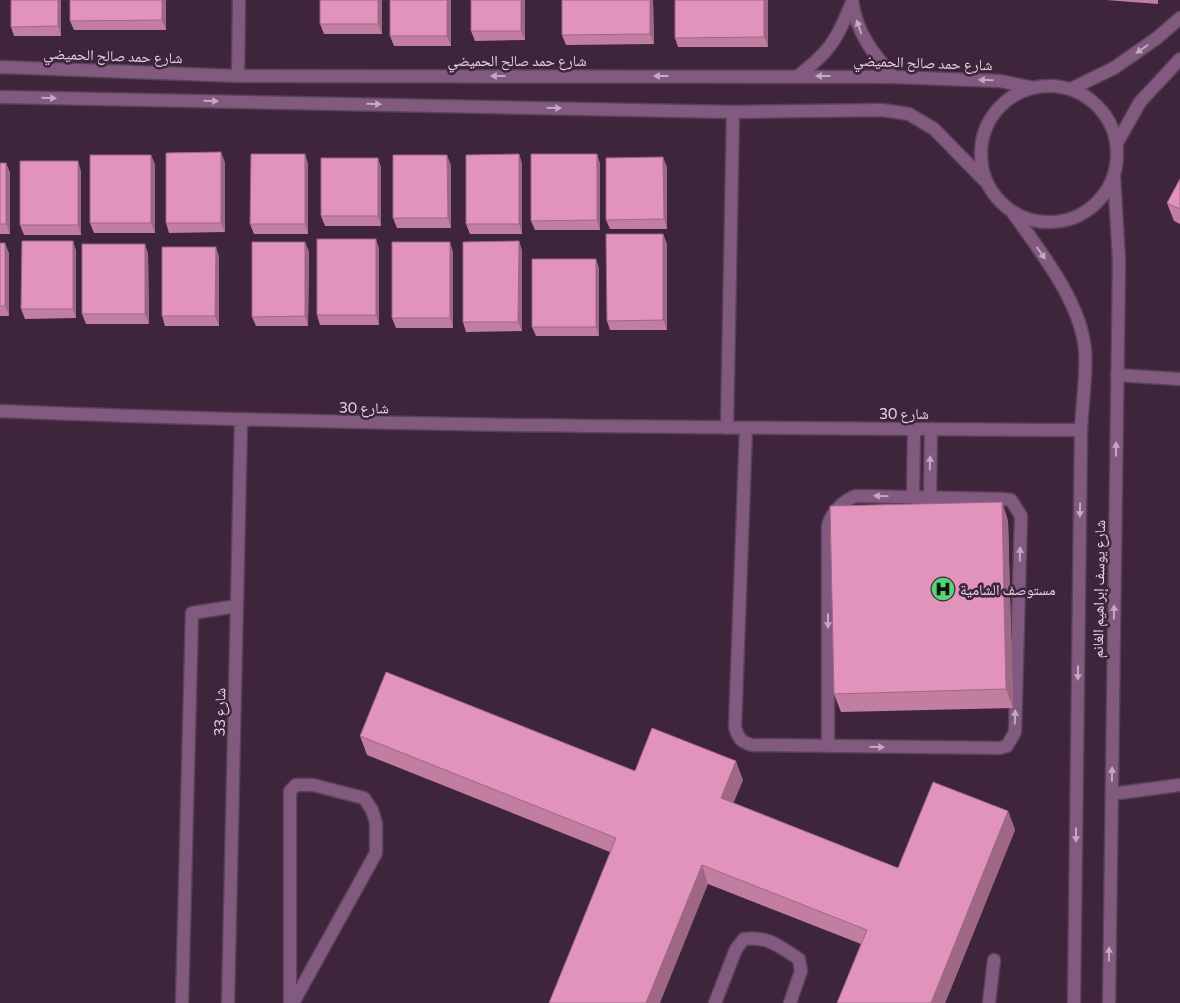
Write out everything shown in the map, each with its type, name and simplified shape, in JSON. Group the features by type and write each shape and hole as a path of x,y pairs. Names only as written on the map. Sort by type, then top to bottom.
{"street":[{"path":"238,76 239,0"},
{"path":"798,76 822,57 841,31 852,1"},
{"path":"852,1 859,30 874,56 894,76"},
{"path":"1071,89 1114,68 1180,18"},
{"path":"1117,143 1140,102 1180,59"},
{"name":"شارع حمد صالح الحميضي","path":"0,68 238,76 894,76 1000,81 1034,88"},
{"path":"0,97 733,112 882,110 909,114 934,128 986,182 997,200 1013,213 1032,221 1052,223 1073,219 1091,209 1105,194 1114,175 1118,159 1117,143 1112,126 1101,110 1087,98 1071,89 1052,86 1034,88 1015,95 999,107 988,124 981,143 981,163 986,182"},
{"path":"727,428 733,112"},
{"name":"شارع يوسف إبراهيم الغانم","path":"1109,1003 1119,261 1114,175"},
{"name":"شارع يوسف إبراهيم الغانم","path":"1013,213 1045,257 1076,315 1085,350 1081,430 1074,1003"},
{"path":"1117,375 1180,378"},
{"name":"شارع 30","path":"0,412 242,421 727,428 1081,430"},
{"name":"شارع 33","path":"228,1003 242,421"},
{"path":"746,428 735,727 742,742 752,746 1000,748 1011,741 1015,732 1021,516 1010,500 856,496 849,498 829,522 828,746"},
{"path":"913,497 914,430"},
{"path":"930,497 931,430"},
{"path":"182,1003 192,613 237,606"},
{"path":"296,785 313,785 364,798 372,810 376,823 376,854 292,1003 290,791 296,785"},
{"path":"1112,794 1180,785"},
{"path":"715,1003 736,949 744,939 758,938 769,940 799,959 802,971 790,1003"},
{"path":"989,1003 994,960"}],"building":[{"path":"11,0 58,0 58,26 11,27"},
{"path":"70,0 162,0 162,20 70,21"},
{"path":"320,0 378,0 378,24 320,24"},
{"path":"390,0 447,0 447,36 390,36"},
{"path":"471,0 521,0 521,31 471,31"},
{"path":"562,0 650,0 650,34 562,35"},
{"path":"675,0 764,0 764,37 675,38"},
{"path":"221,152 221,223 166,223 166,153"},
{"path":"251,154 305,154 305,224 250,224"},
{"path":"519,154 519,224 466,224 466,155"},
{"path":"531,154 597,154 597,220 531,221"},
{"path":"90,155 151,155 151,223 90,223"},
{"path":"393,155 447,155 448,218 393,218"},
{"path":"663,157 664,219 606,220 606,158"},
{"path":"321,158 378,158 378,216 321,216"},
{"path":"20,161 78,161 78,225 20,225"},
{"path":"0,163 6,163 6,224 0,224"},
{"path":"1180,179 1180,209 1167,203"},
{"path":"606,234 663,234 663,320 607,321"},
{"path":"317,239 376,239 376,315 317,315"},
{"path":"22,241 73,241 73,309 21,309"},
{"path":"519,241 518,322 463,322 463,242"},
{"path":"252,242 305,242 305,316 252,317"},
{"path":"392,242 450,242 450,318 392,318"},
{"path":"0,243 5,243 5,306 0,306"},
{"path":"82,244 145,244 145,314 82,314"},
{"path":"162,247 216,247 215,316 162,316"},
{"path":"532,259 596,259 596,327 532,327"},
{"path":"1002,502 1006,689 834,694 830,506"},
{"path":"386,672 635,771 652,728 736,761 721,798 898,868 933,782 1008,811 931,1003 837,1003 867,930 702,865 646,1003 549,1003 616,838 360,736"}],"place":[{"name":"مستوصف الشامية","path":"943,589"}]}
